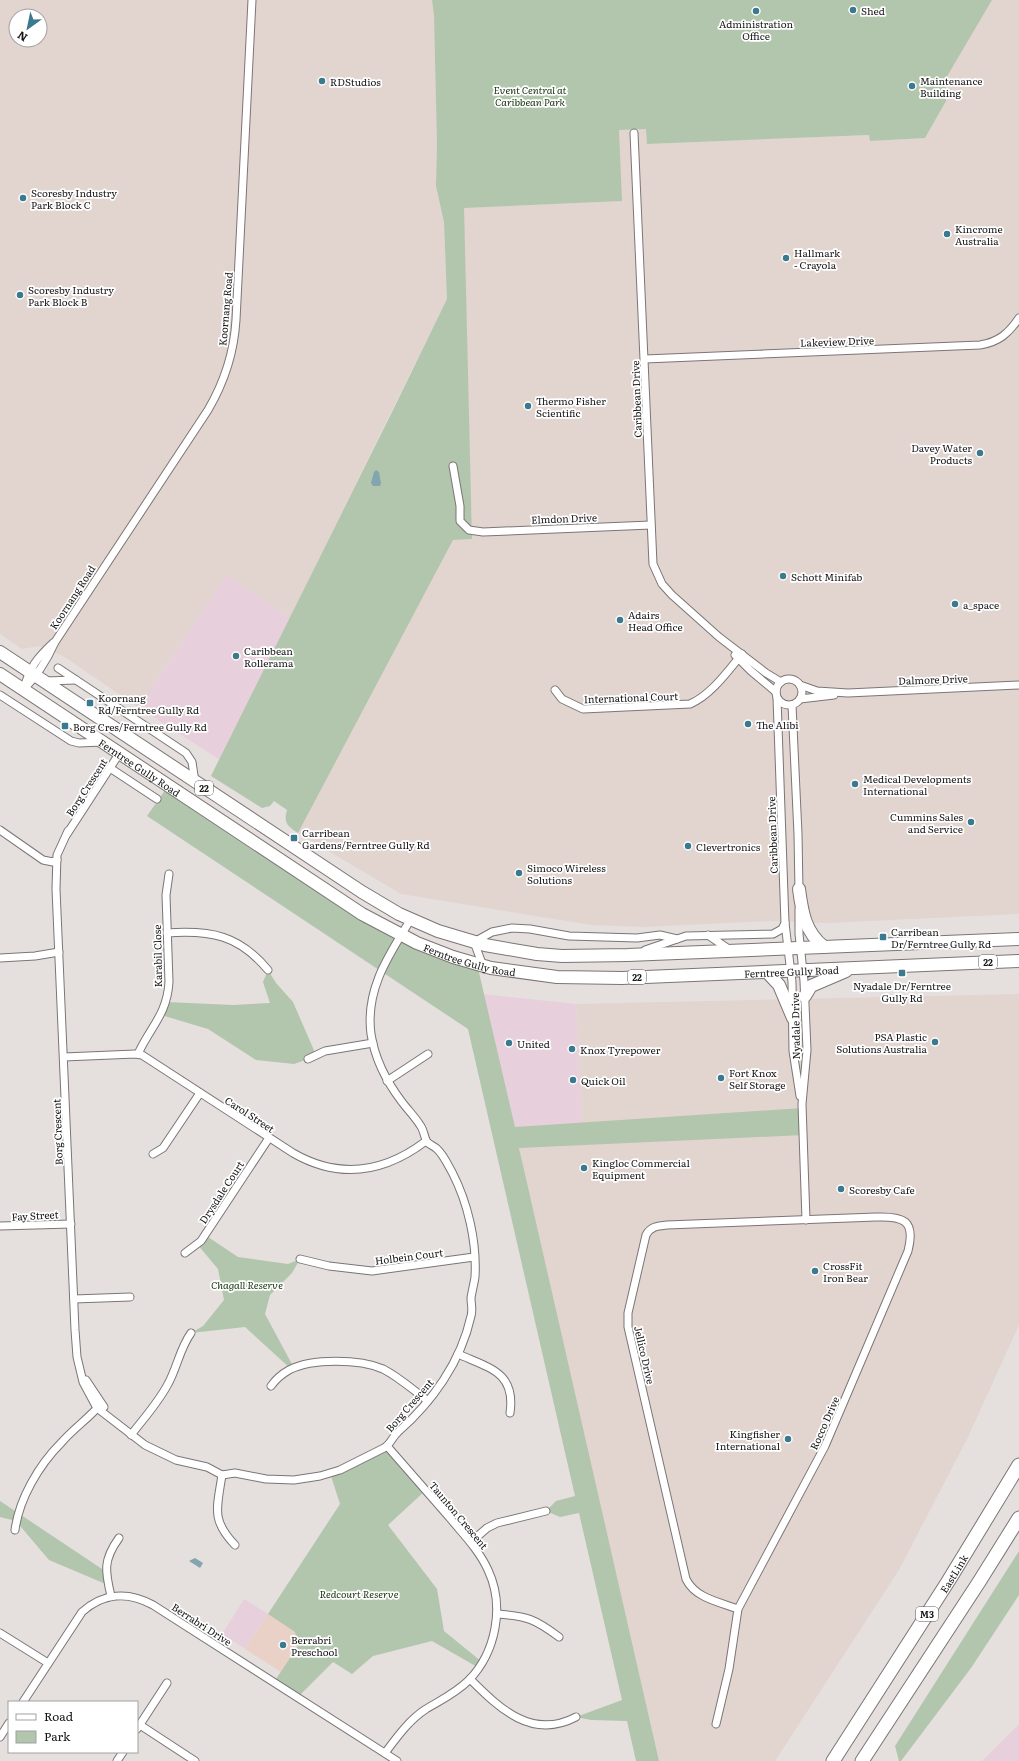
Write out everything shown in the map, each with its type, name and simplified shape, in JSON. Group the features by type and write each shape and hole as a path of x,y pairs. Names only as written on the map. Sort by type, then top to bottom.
{"highway":[{"name":"EastLink","path":"833,1761 949,1580 1019,1465"},
{"name":"M3","path":"862,1761 1019,1519"}],"main road":[{"name":"Ferntree Gully Road","path":"0,652 362,892 411,919 438,931 474,942 509,950 562,956 732,952 1019,939"},
{"name":"Ferntree Gully Road","path":"0,674 338,899 401,936 436,951 483,966 530,974 589,978 1019,961"},
{"path":"799,889 802,912 808,929 812,936 824,947"},
{"path":"805,996 811,986 855,968"},
{"path":"767,972 779,984 794,1018"}],"street":[{"name":"Koornang Road","path":"23,690 37,676 39,656 55,642 208,410 218,393 228,368 234,345 236,320 252,0"},
{"name":"Caribbean Drive","path":"634,133 653,564 662,584 719,637 740,656 766,674 781,682"},
{"name":"Lakeview Drive","path":"645,359 980,345 994,342 1004,336 1019,318"},
{"name":"Elmdon Drive","path":"453,466 460,506 460,521 469,530 477,532 651,524"},
{"name":"Caribbean Drive","path":"740,656 751,671 777,695 785,923 791,971"},
{"name":"International Court","path":"555,690 562,699 583,709 684,705 696,702 705,695 740,656"},
{"path":"58,668 186,753 192,762 195,782"},
{"path":"37,676 78,680"},
{"path":"789,679 800,685 802,692 800,699 792,705 783,704 777,695 781,682 789,679"},
{"name":"Dalmore Drive","path":"800,685 817,691 848,693"},
{"name":"Dalmore Drive","path":"800,699 848,693 1019,686"},
{"path":"0,695 71,742 102,742"},
{"path":"792,705 798,834 799,934 801,948"},
{"name":"Borg Crescent","path":"120,754 68,831 54,860 77,1350 81,1373 99,1406 114,1414 122,1426 145,1445 168,1457 184,1463 211,1468 222,1475 235,1473 277,1480 310,1478 346,1467 388,1446 397,1433 411,1421 428,1401 446,1376 458,1354 472,1316 471,1299 475,1277 470,1222 458,1185 441,1153 426,1141 420,1125 387,1081 372,1043 370,1012 373,990 382,968 411,919"},
{"path":"110,768 157,799"},
{"path":"0,830 30,850 54,860"},
{"name":"Karabil Close","path":"138,1054 161,1015 166,1002 169,982 166,890 169,874"},
{"path":"628,955 686,936 773,934 782,929 785,923"},
{"path":"483,966 474,942 492,932 512,928 530,929 569,936 640,938 660,935 677,939"},
{"path":"167,933 212,933 224,936 252,953 268,970"},
{"path":"708,935 732,952"},
{"name":"Nyadale Drive","path":"801,948 804,970 807,1050 802,1104 806,1220"},
{"path":"0,958 59,955"},
{"name":"Nyadale Drive","path":"791,971 794,1018 793,1051 802,1104"},
{"path":"308,1059 325,1051 372,1043"},
{"path":"64,1057 138,1054"},
{"name":"Carol Street","path":"138,1054 200,1092 269,1138 307,1160 327,1167 343,1170 367,1168 384,1164 400,1158 426,1141"},
{"path":"387,1081 428,1054"},
{"path":"153,1154 163,1148 200,1092"},
{"name":"Drysdale Court","path":"185,1252 201,1241 269,1138"},
{"name":"Rocco Drive","path":"716,1724 729,1669 738,1609 825,1446 908,1251 912,1234 908,1224 892,1217 806,1220"},
{"name":"Jellico Drive","path":"738,1609 699,1594 690,1587 686,1579 628,1327 628,1313 644,1240 649,1230 653,1227 806,1220"},
{"name":"Fay Street","path":"0,1226 71,1224"},
{"name":"Holbein Court","path":"300,1259 329,1266 372,1271 474,1257"},
{"path":"74,1299 130,1297"},
{"path":"131,1434 162,1394 174,1371 184,1344 191,1334"},
{"path":"458,1354 490,1368 502,1376 510,1389 512,1402 510,1413"},
{"path":"271,1386 282,1374 298,1367 320,1362 358,1363 373,1366 389,1373 428,1401"},
{"path":"15,1530 18,1512 34,1480 48,1458 61,1442 99,1406"},
{"name":"Taunton Crescent","path":"385,1753 401,1731 413,1720 426,1709 455,1693 470,1679 488,1651 497,1614 495,1594 491,1577 482,1557 471,1542 388,1446"},
{"path":"222,1475 218,1502 219,1523 224,1533 236,1546"},
{"path":"471,1542 487,1528 497,1523 546,1511"},
{"path":"111,1596 106,1575 106,1566 110,1552 119,1538"},
{"name":"Berrabri Drive","path":"24,1701 82,1612 92,1604 111,1596 132,1596 153,1605 397,1761"},
{"path":"497,1614 529,1618 542,1624 559,1638"},
{"path":"0,1632 48,1663"},
{"path":"470,1679 500,1708 527,1721 545,1725 557,1725 576,1717"},
{"path":"167,1683 138,1727 195,1761"},
{"path":"0,1736 8,1724"}],"shaded area":[{"path":"0,0 432,0 434,16 437,144 436,186 444,222 447,299 290,617 226,575 138,707 63,656 39,646 22,649 0,634"},
{"path":"992,0 1019,0 1019,914 828,923 771,921 645,927 591,925 401,894 298,833 453,540 472,539 463,208 621,201 618,130 647,129 647,144 870,135 870,141 925,138 946,101 945,78"},
{"path":"226,574 290,617 220,760 138,707"},
{"path":"483,994 576,1004 582,1123 515,1127"},
{"path":"1019,994 1019,1325 968,1437 899,1570 775,1761 659,1761 528,1193 515,1127 582,1123 576,1004"},
{"path":"244,1599 268,1614 245,1649 222,1634"},
{"path":"268,1614 295,1632 298,1646 281,1672 245,1649"},
{"path":"1019,1724 1019,1761 982,1761"}],"green space":[{"name":"Event Central at Caribbean Park","path":"432,0 992,0 946,78 946,101 925,138 870,141 869,135 647,144 646,129 619,130 622,201 464,208 472,539 453,540 298,833 287,824 287,810 274,801 270,806 262,808 211,776 447,299 444,222 436,186 437,144 434,16"},
{"path":"168,786 362,914 477,964 515,1127 802,1108 803,1135 519,1148 659,1761 636,1761 627,1721 591,1720 576,1717 622,1700 579,1513 560,1517 546,1511 556,1501 575,1496 468,1029 147,816"},
{"path":"268,970 276,983 293,1002 316,1055 294,1064 256,1060 208,1029 161,1015 166,1002 233,1005 270,1003 263,982"},
{"name":"Chagall Reserve","path":"205,1235 238,1257 288,1264 300,1259 292,1273 270,1295 265,1314 294,1368 291,1369 245,1327 191,1333 203,1326 224,1300 218,1269 197,1244"},
{"name":"Redcourt Reserve","path":"384,1448 426,1490 388,1525 437,1589 444,1631 482,1662 479,1668 432,1641 373,1656 352,1674 333,1662 298,1697 274,1682 298,1646 295,1632 268,1614 340,1504 330,1473"},
{"path":"0,1501 105,1571 108,1585 49,1560 16,1521 0,1517"},
{"path":"1019,1551 1019,1595 971,1668 901,1761 899,1761 895,1746"}],"water":[{"path":"376,470 379,472 381,483 380,486 373,486 371,483"},
{"path":"195,1558 203,1563 200,1568 189,1561"}],"place":[{"name":"Shed","path":"853,10"},
{"name":"Administration Office","path":"756,11"},
{"name":"RDStudios","path":"322,81"},
{"name":"Maintenance Building","path":"912,86"},
{"name":"Scoresby Industry Park Block C","path":"23,198"},
{"name":"Kincrome Australia","path":"947,234"},
{"name":"Hallmark - Crayola","path":"786,258"},
{"name":"Scoresby Industry Park Block B","path":"20,295"},
{"name":"Thermo Fisher Scientific","path":"528,406"},
{"name":"Davey Water Products","path":"980,453"},
{"name":"Schott Minifab","path":"783,576"},
{"name":"a_space","path":"955,604"},
{"name":"Adairs Head Office","path":"620,620"},
{"name":"Caribbean Rollerama","path":"236,656"},
{"name":"Koornang Rd/Ferntree Gully Rd","path":"90,703"},
{"name":"The Alibi","path":"748,724"},
{"name":"Borg Cres/Ferntree Gully Rd","path":"65,726"},
{"name":"Medical Developments International","path":"855,784"},
{"name":"Cummins Sales and Service","path":"971,822"},
{"name":"Carribean Gardens/Ferntree Gully Rd","path":"294,838"},
{"name":"Clevertronics","path":"688,846"},
{"name":"Simoco Wireless Solutions","path":"519,873"},
{"name":"Carribean Dr/Ferntree Gully Rd","path":"883,937"},
{"name":"Nyadale Dr/Ferntree Gully Rd","path":"902,973"},
{"name":"PSA Plastic Solutions Australia","path":"935,1042"},
{"name":"United","path":"509,1043"},
{"name":"Knox Tyrepower","path":"572,1049"},
{"name":"Fort Knox Self Storage","path":"721,1078"},
{"name":"Quick Oil","path":"573,1080"},
{"name":"Kingloc Commercial Equipment","path":"584,1168"},
{"name":"Scoresby Cafe","path":"841,1189"},
{"name":"CrossFit Iron Bear","path":"815,1271"},
{"name":"Kingfisher International","path":"788,1439"},
{"name":"Berrabri Preschool","path":"283,1645"}]}
